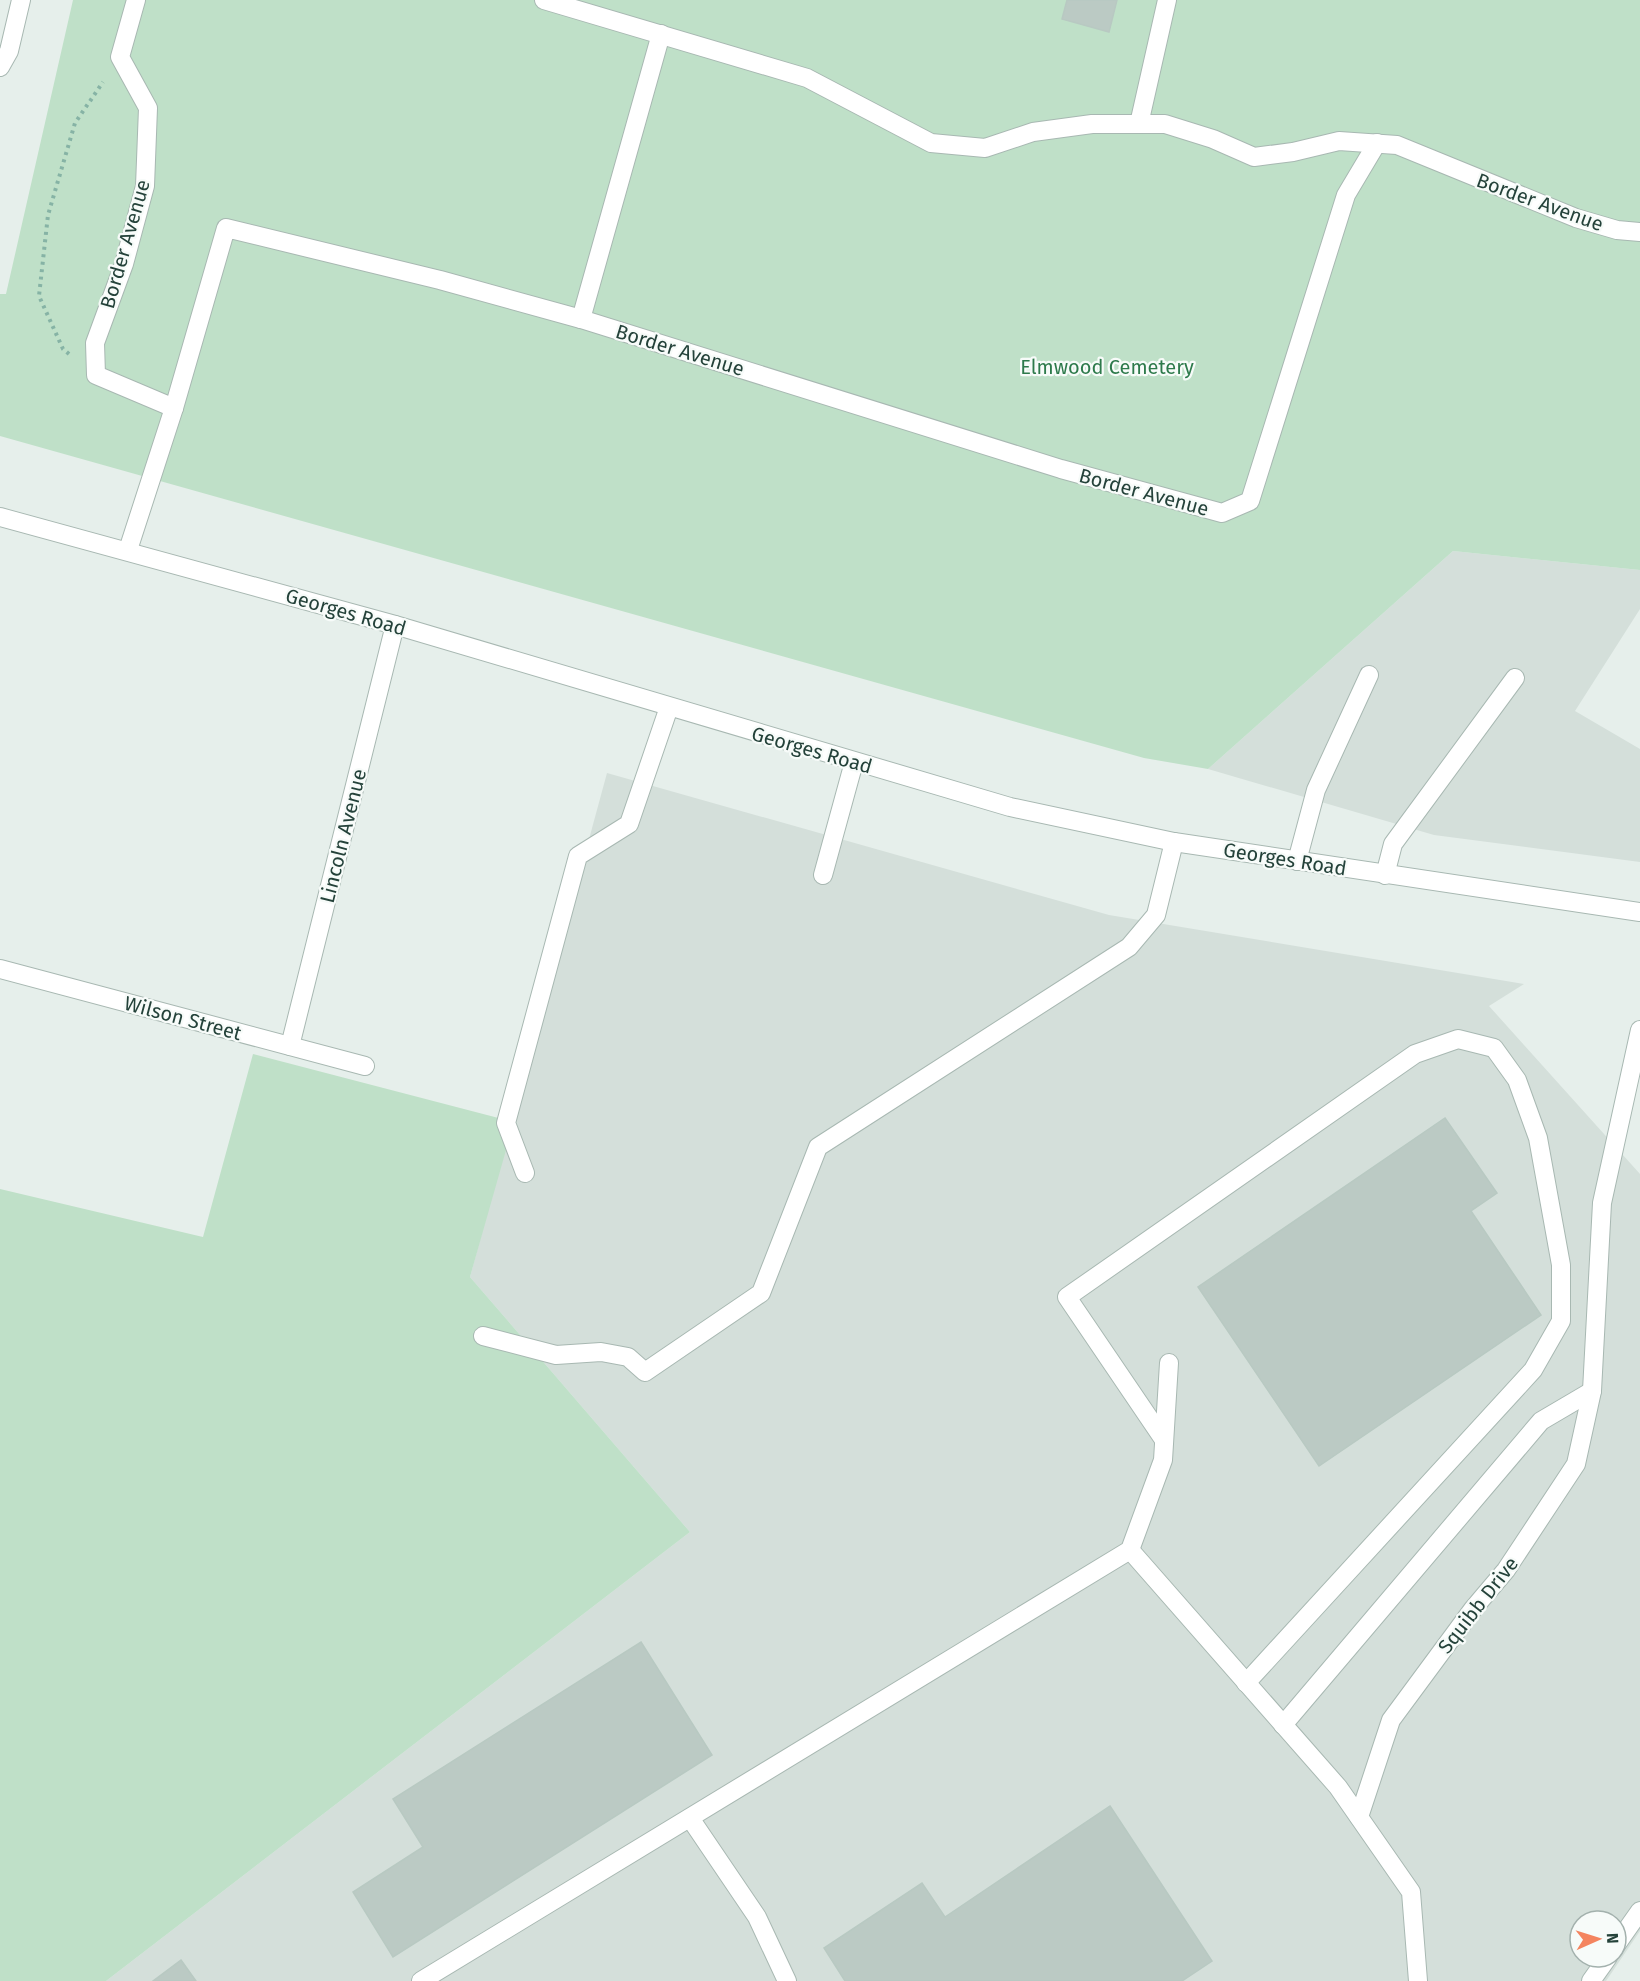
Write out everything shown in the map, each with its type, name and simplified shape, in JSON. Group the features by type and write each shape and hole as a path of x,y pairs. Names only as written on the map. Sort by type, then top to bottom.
{"street":[{"path":"0,68 9,51 21,0"},
{"path":"120,57 136,0"},
{"path":"544,0 807,78 931,143 985,148 1033,132 1092,124 1165,124 1254,157 1293,152 1339,141 1377,143"},
{"path":"1139,124 1167,0"},
{"path":"581,319 661,34"},
{"name":"Border Avenue","path":"96,375 95,343 124,264 145,186 148,108 120,57"},
{"name":"Border Avenue","path":"174,408 226,228 440,280 581,319 1061,469 1222,513 1250,501 1346,195 1377,143 1397,145 1576,218 1617,230 1640,232"},
{"path":"96,375 174,408 128,550"},
{"name":"Georges Road","path":"0,517 128,550 395,625 1010,807 1174,842 1640,912"},
{"name":"Lincoln Avenue","path":"290,1046 395,625"},
{"path":"1297,861 1316,790 1368,675"},
{"path":"1385,875 1393,844 1515,678"},
{"path":"525,1173 506,1123 578,856 629,824 669,707"},
{"path":"823,875 854,762"},
{"path":"483,1336 556,1355 601,1352 628,1357 645,1372 761,1293 818,1147 1130,947 1156,915 1174,842"},
{"name":"Wilson Street","path":"0,969 365,1066"},
{"name":"Squibb Drive","path":"1359,1817 1391,1720 1473,1609 1506,1570 1576,1464 1592,1391 1602,1203 1640,1030"},
{"path":"1164,1440 1067,1298 1415,1054 1458,1039 1494,1048 1517,1080 1538,1138 1561,1265 1561,1321 1533,1370 1246,1683"},
{"path":"421,1981 1130,1550 1163,1460 1169,1364"},
{"path":"1283,1725 1541,1421 1592,1391"},
{"path":"1130,1550 1338,1787 1411,1892 1418,1981"},
{"path":"690,1818 757,1917 787,1981"},
{"path":"1628,1928 1640,1911"}],"path":[{"path":"96,375 63,349 39,296 48,215 75,123 120,57"}],"shaded area":[{"path":"1453,551 1640,570 1640,609 1575,711 1640,749 1640,862 1434,835 1208,769"},
{"path":"607,773 1109,915 1524,984 1489,1006 1640,1174 1640,1931 1628,1949 1628,1909 1568,1909 1568,1969 1614,1969 1606,1981 106,1981 690,1532 470,1277"}],"green space":[{"name":"Elmwood Cemetery","path":"73,0 1640,0 1640,570 1453,551 1208,769 1144,758 0,436 0,294 6,294"},
{"path":"253,1054 514,1122 470,1277 690,1532 106,1981 0,1981 0,1189 203,1237"}],"building":[{"path":"1067,0 1117,0 1109,32 1062,19"},
{"path":"1445,1118 1497,1193 1471,1211 1541,1315 1319,1466 1198,1287"},
{"path":"641,1642 712,1755 393,1957 353,1892 423,1847 393,1799"},
{"path":"1110,1806 1212,1961 1182,1981 845,1981 824,1948 922,1883 945,1917"},
{"path":"181,1960 196,1981 153,1981"}]}
